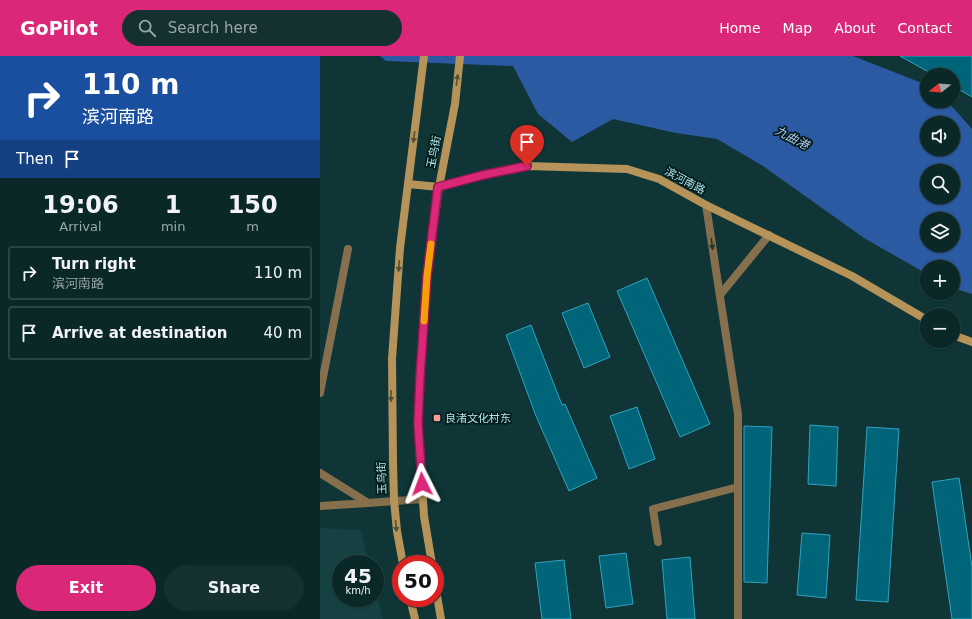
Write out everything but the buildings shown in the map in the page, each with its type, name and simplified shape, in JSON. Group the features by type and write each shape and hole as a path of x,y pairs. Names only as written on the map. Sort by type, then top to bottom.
{"main road":[{"name":"玉鸟街","path":"402,555 397,531 394,500 392,455 392,358 400,248 424,56"},
{"name":"玉鸟街","path":"430,555 424,516 418,423 427,276 438,187 455,104 460,56"},
{"name":"滨河南路","path":"408,184 438,187 483,175 527,166 627,169 659,179 706,205 852,276 920,316"},
{"path":"960,338 972,342"},
{"path":"412,607 415,619"},
{"path":"440,607 442,619"}],"street":[{"path":"706,205 738,414 738,619"},
{"path":"720,295 769,235"},
{"path":"320,393 348,249"},
{"path":"320,473 368,503"},
{"path":"658,542 652,509 738,487"},
{"path":"320,506 423,499"}],"shaded area":[{"path":"320,528 361,530 367,555 332,555 332,607 380,607 383,619 320,619"}],"water":[{"name":"九曲港","path":"380,56 853,56 920,82 920,108 953,108 972,129 972,294 960,290 960,260 920,260 920,270 864,238 763,166 717,139 676,133 613,119 572,142 538,114 513,66 386,61"}],"slow traffic":[{"path":"424,321 431,244"}],"place":[{"name":"良渚文化村东","path":"437,418"}],"route":[{"path":"422,484 418,423 420,377 427,276 438,187 483,175 527,166"}]}
